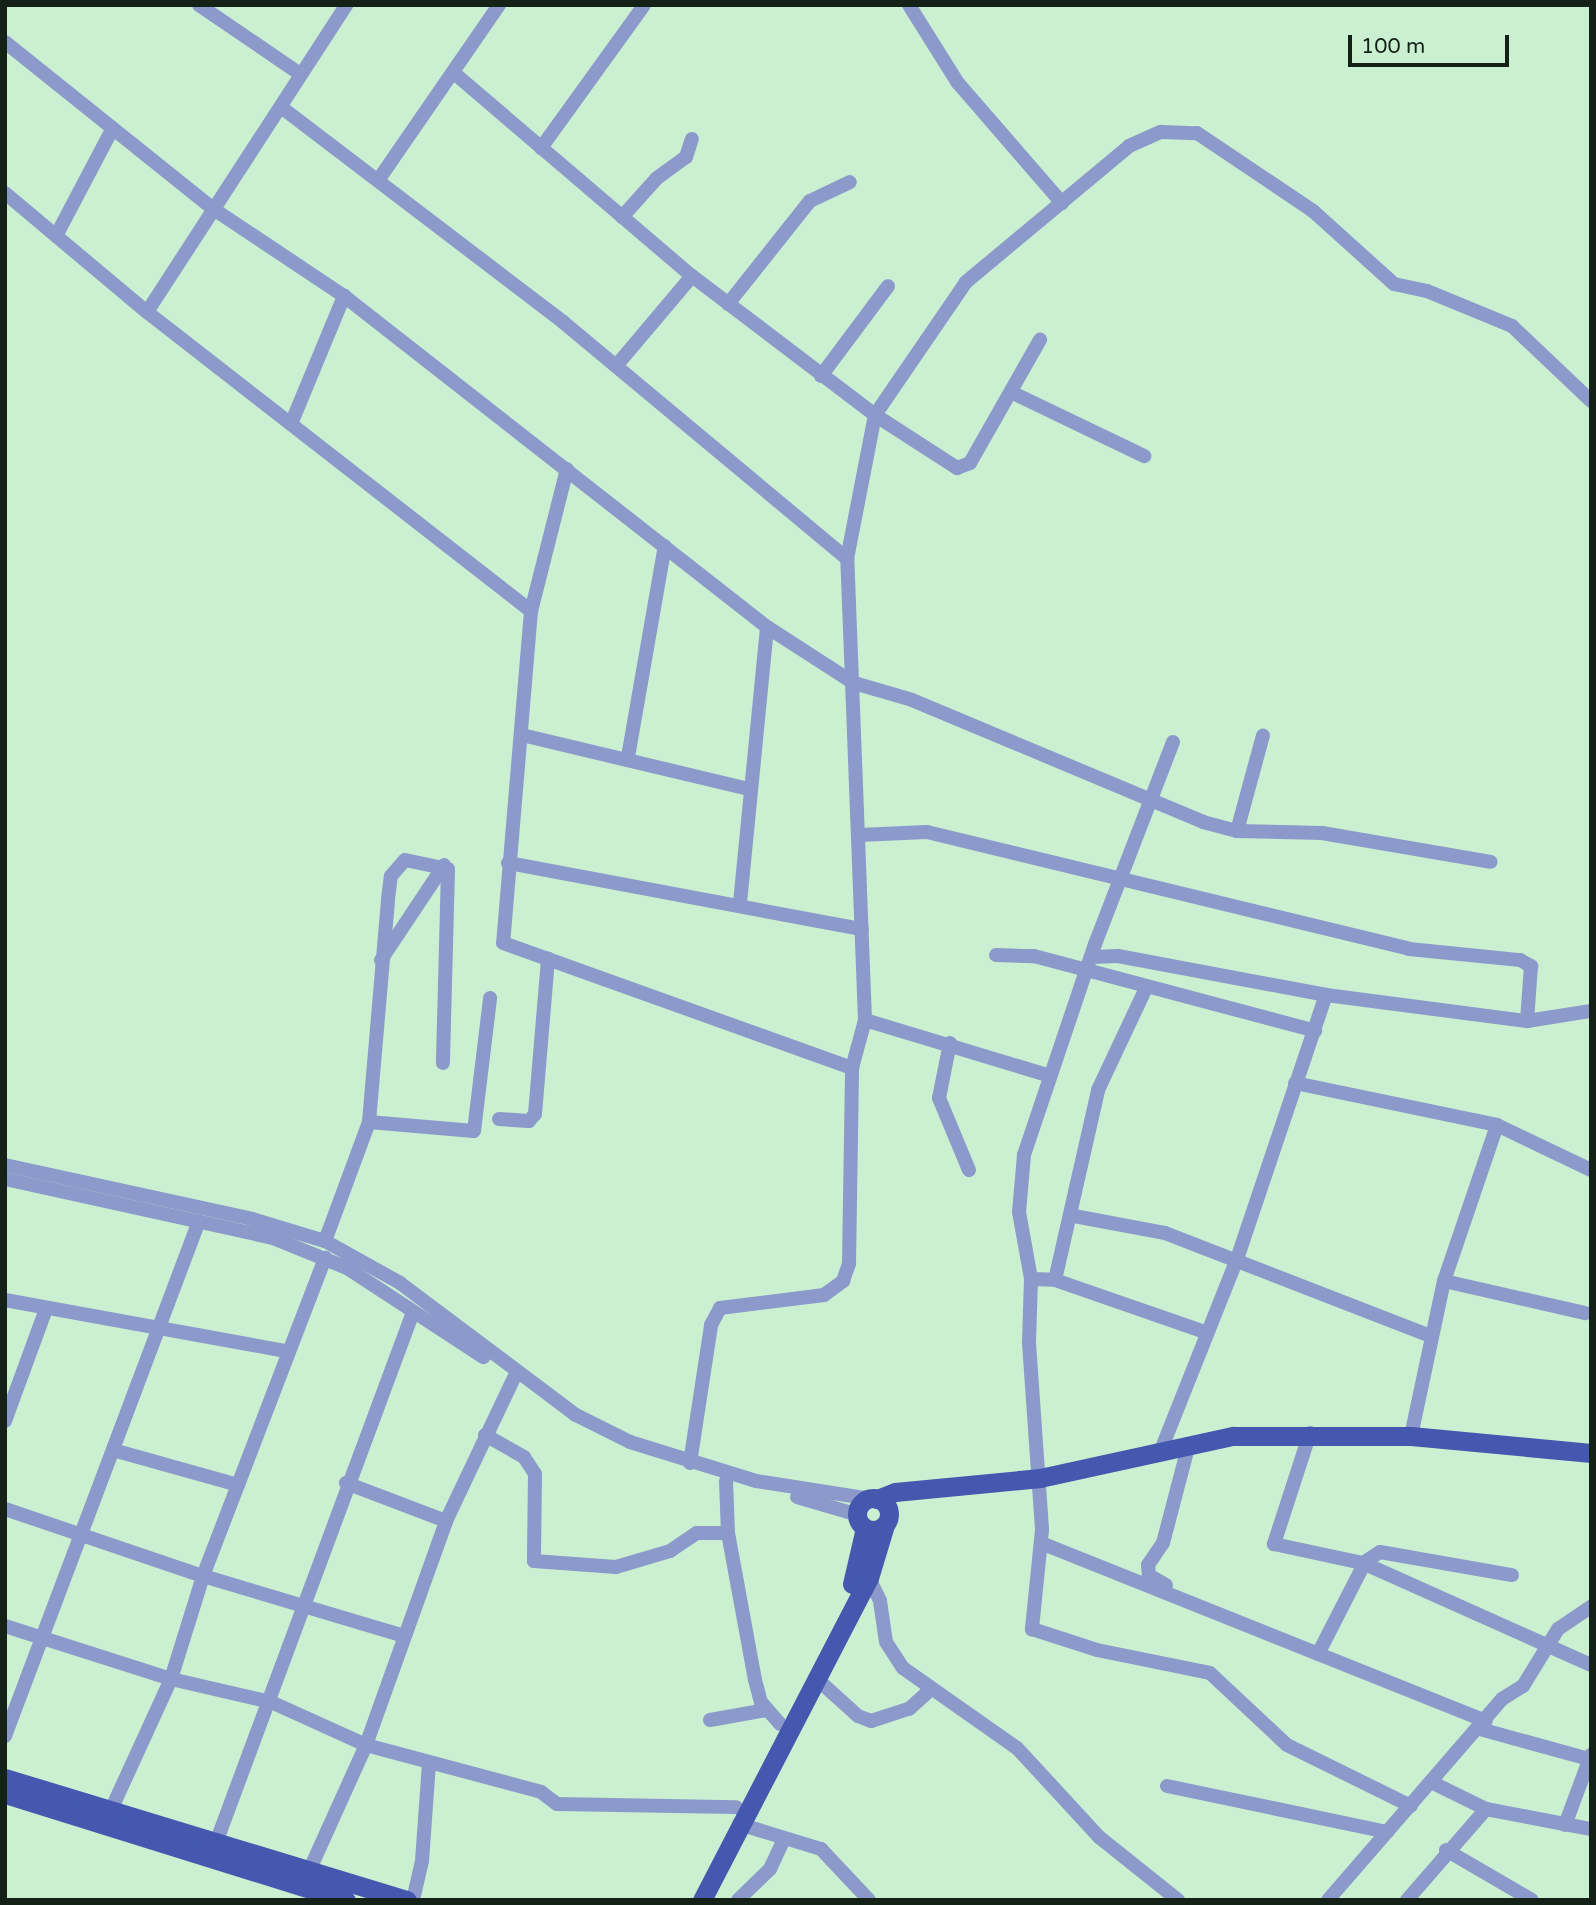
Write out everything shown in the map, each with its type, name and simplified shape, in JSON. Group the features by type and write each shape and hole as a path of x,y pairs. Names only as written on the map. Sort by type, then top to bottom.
{"main road":[{"path":"702,1900 738,1816 774,1717 853,1582 861,1522 881,1509 917,1492 1040,1478 1233,1436 1310,1433 1411,1436 1591,1453"},
{"path":"861,1522 881,1509"},
{"path":"689,1900 817,1679 869,1578 881,1509"},
{"path":"5,1777 407,1900"},
{"path":"5,1794 346,1900"}],"street":[{"path":"199,5 300,74"},
{"path":"147,312 346,5"},
{"path":"379,179 454,74 499,5"},
{"path":"541,148 644,5"},
{"path":"909,5 958,83 1062,204"},
{"path":"5,41 212,208 344,296 767,627 854,683 912,700 1237,831 1322,833 1491,863"},
{"path":"454,74 692,276 821,376 875,415 965,467 1040,340"},
{"path":"281,107 379,179 616,366 847,559"},
{"path":"56,236 112,130"},
{"path":"690,1463 711,1325 720,1308 824,1295 847,1271 852,1068 865,1020 854,683 847,559 875,415 966,282 1062,204 1096,169 1129,146 1161,132 1197,133 1313,211 1394,284 1427,291 1512,326 1591,401"},
{"path":"622,217 657,178 686,157 692,139"},
{"path":"728,304 810,201 850,182"},
{"path":"5,193 147,312 531,611"},
{"path":"616,366 692,276"},
{"path":"821,376 888,286"},
{"path":"290,424 344,296"},
{"path":"1011,392 1144,456"},
{"path":"567,469 531,611 522,735 500,936 510,947 852,1068"},
{"path":"628,757 666,547"},
{"path":"740,903 748,789 767,627"},
{"path":"522,735 628,757 748,789"},
{"path":"1237,831 1263,735"},
{"path":"1173,743 1086,971 1024,1155 1019,1212 1031,1279 1029,1343 1040,1478 1041,1543 1032,1629 1097,1650 1210,1673 1287,1745 1410,1806"},
{"path":"859,835 927,832 1409,949 1525,962 1531,965 1527,1021"},
{"path":"325,1241 369,1122 379,964 391,876 398,864 405,860 444,865"},
{"path":"509,863 740,903 862,929"},
{"path":"379,964 444,865"},
{"path":"443,1063 451,904 444,865"},
{"path":"996,955 1034,956 1315,1031"},
{"path":"1092,957 1146,961 1326,995 1527,1021 1591,1011"},
{"path":"499,1119 529,1121 535,1114 548,959"},
{"path":"1055,1280 1074,1216 1098,1090 1146,988"},
{"path":"1161,1450 1205,1332 1236,1262 1326,995"},
{"path":"369,1122 473,1133 490,998"},
{"path":"865,1020 950,1042 1050,1076"},
{"path":"950,1042 939,1098 969,1170"},
{"path":"1295,1083 1497,1125 1591,1170"},
{"path":"1411,1436 1430,1336 1444,1281 1497,1125"},
{"path":"5,1165 252,1219 325,1241 400,1283 576,1415 690,1463 881,1509"},
{"path":"5,1179 273,1238 325,1258 514,1378 569,1421 641,1456 861,1522"},
{"path":"1074,1216 1165,1233 1430,1336"},
{"path":"5,1736 44,1638 78,1535 161,1329 199,1220"},
{"path":"111,1810 171,1679 203,1576 287,1351 325,1258"},
{"path":"1031,1279 1055,1280 1205,1332"},
{"path":"1444,1281 1585,1313"},
{"path":"5,1300 287,1351"},
{"path":"5,1421 46,1309"},
{"path":"217,1840 271,1702 300,1607 346,1483 413,1312"},
{"path":"310,1869 366,1745 446,1521 514,1378"},
{"path":"1310,1433 1272,1536 1274,1544 1363,1563 1591,1665"},
{"path":"485,1435 524,1457 535,1474 534,1561 616,1567 670,1551 697,1533 728,1533"},
{"path":"1189,1444 1163,1543 1148,1565 1149,1574 1192,1602"},
{"path":"113,1450 238,1485"},
{"path":"710,1720 774,1717 755,1680 728,1533 726,1481"},
{"path":"346,1483 446,1521"},
{"path":"5,1509 300,1607 404,1636"},
{"path":"1041,1543 1192,1602 1483,1725 1590,1757 1564,1825"},
{"path":"1318,1654 1363,1563 1380,1552 1511,1575"},
{"path":"869,1578 880,1601 886,1642 903,1668 930,1690 1017,1748 1099,1836 1178,1900"},
{"path":"1328,1900 1433,1783 1502,1699 1523,1686 1558,1629 1591,1606"},
{"path":"5,1626 171,1679 271,1702 366,1745 541,1792 557,1804 738,1816 783,1841 821,1849 869,1900"},
{"path":"817,1679 858,1716 871,1721 909,1709 930,1690"},
{"path":"413,1900 422,1861 429,1764"},
{"path":"1433,1783 1486,1809 1591,1829"},
{"path":"1167,1786 1387,1832"},
{"path":"1408,1900 1446,1850 1486,1809"},
{"path":"738,1900 769,1869 783,1841"},
{"path":"1446,1850 1532,1900"}]}
